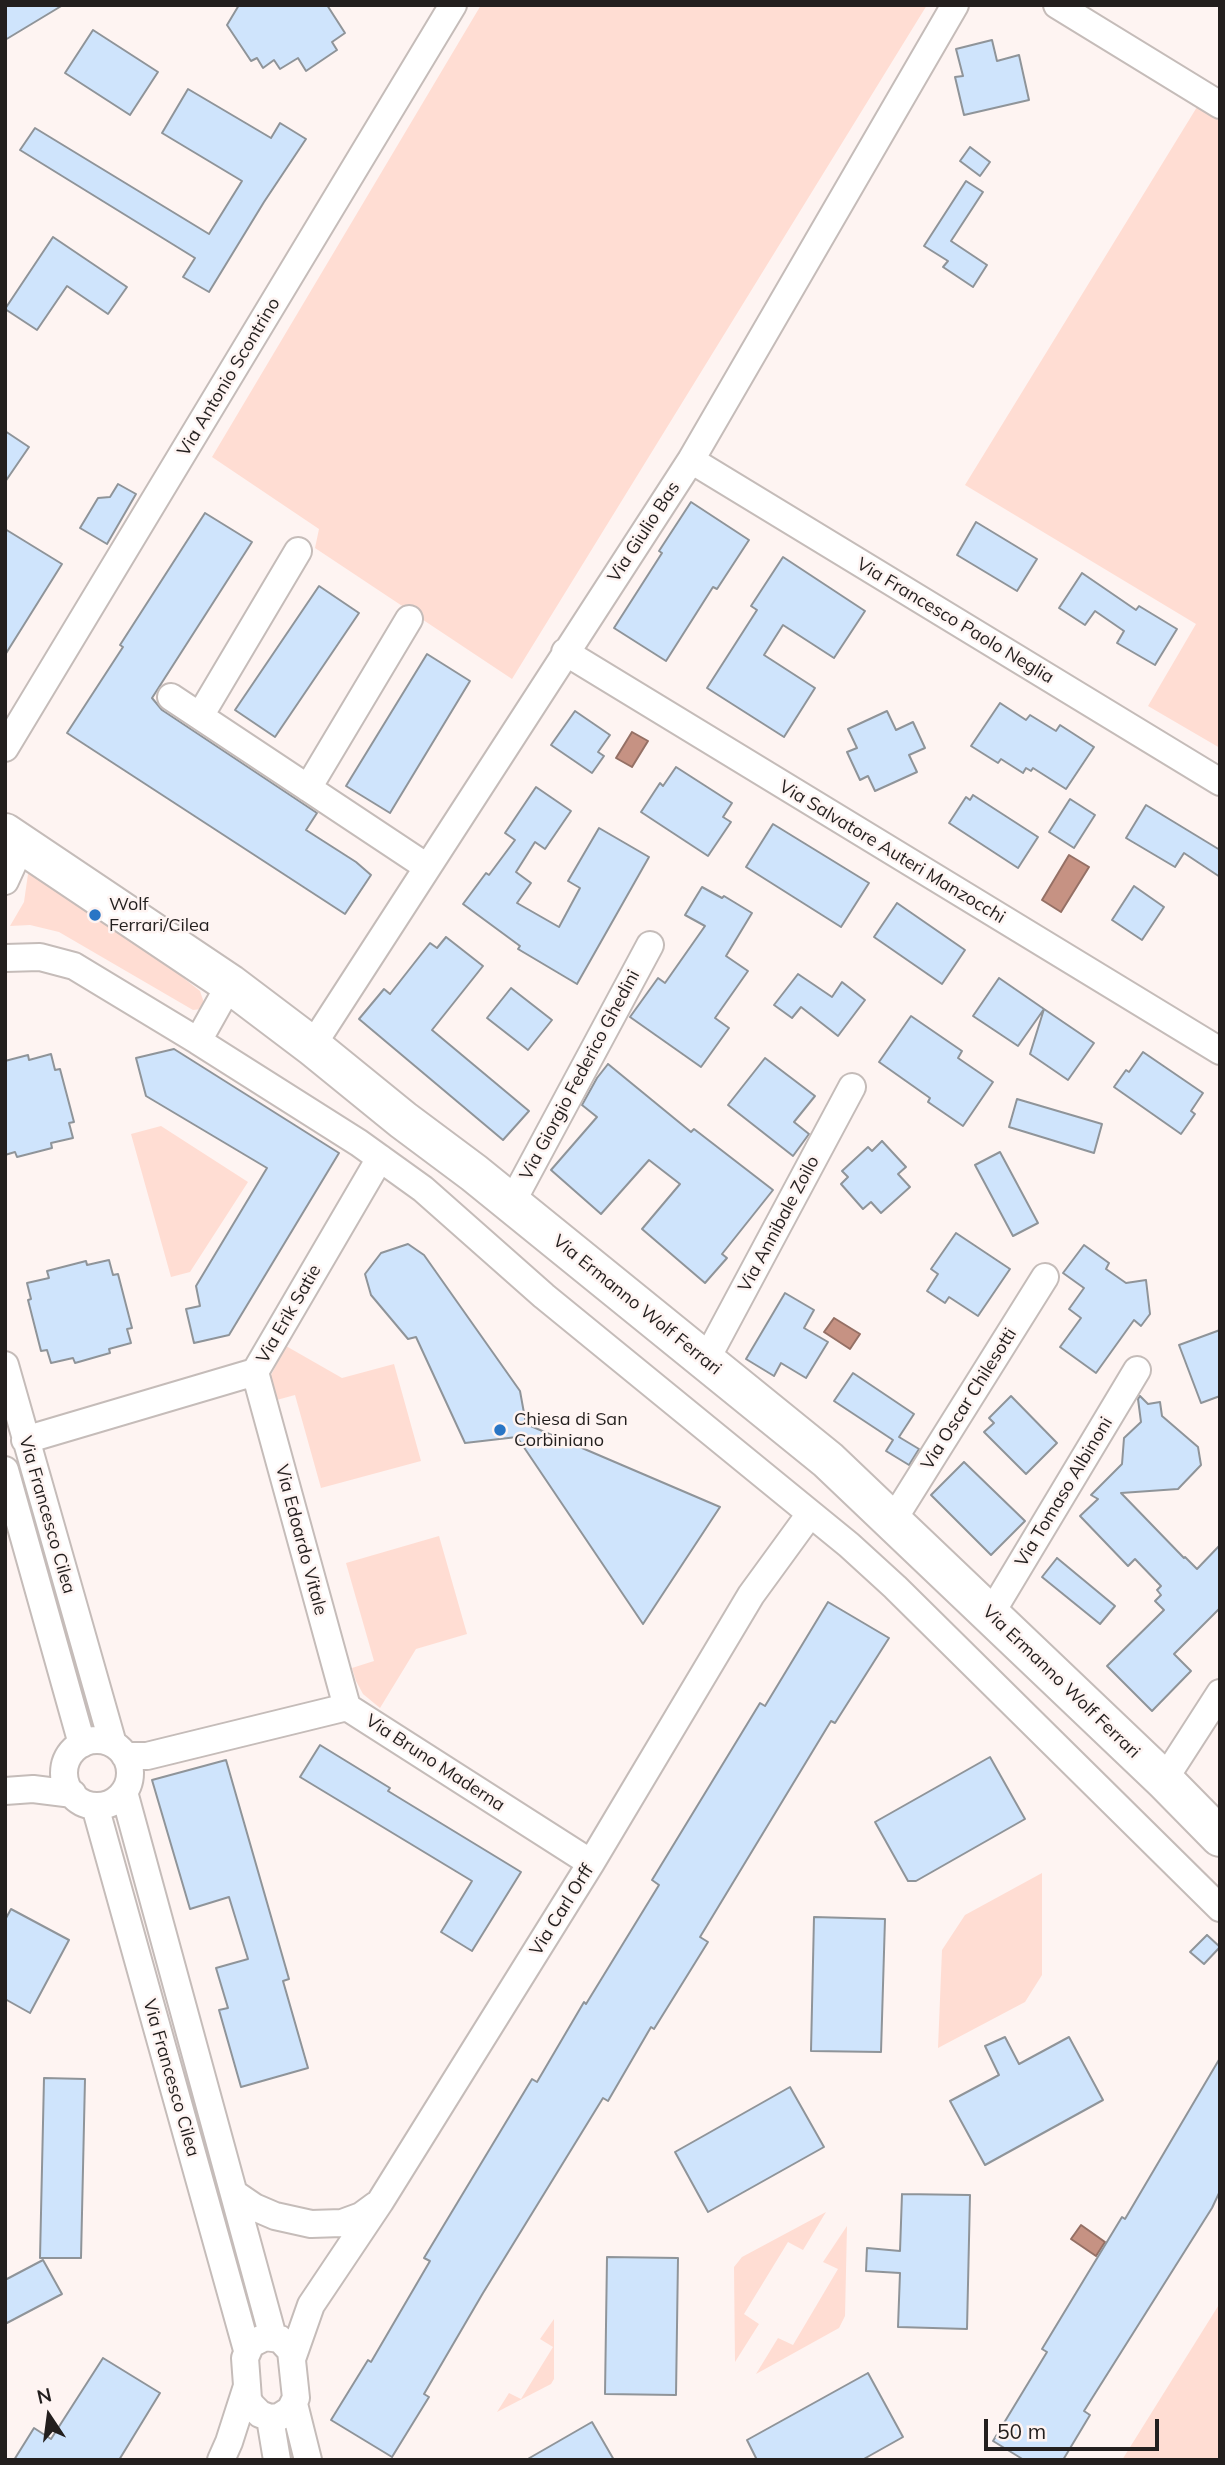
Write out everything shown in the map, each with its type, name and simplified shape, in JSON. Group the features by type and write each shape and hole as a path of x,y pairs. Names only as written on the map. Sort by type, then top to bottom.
{"street":[{"name":"Via Antonio Scontrino","path":"5,748 453,5"},
{"name":"Via Giulio Bas","path":"312,1046 691,460 955,5"},
{"path":"1057,5 1220,105"},
{"name":"Via Francesco Paolo Neglia","path":"691,460 1220,782"},
{"path":"200,716 298,551"},
{"path":"307,788 409,620"},
{"name":"Via Salvatore Auteri Manzocchi","path":"565,652 1220,1051"},
{"path":"171,697 427,867"},
{"path":"5,881 14,838"},
{"name":"Via Ermanno Wolf Ferrari","path":"14,838 230,984 312,1046 828,1460 1164,1780 1220,1837"},
{"name":"Via Giorgio Federico Ghedini","path":"511,1204 650,946"},
{"path":"5,958 40,957 74,966 198,1041 380,1158 423,1189 544,1296 895,1587 1220,1908"},
{"path":"198,1041 230,984"},
{"name":"Via Annibale Zoilo","path":"706,1360 852,1087"},
{"name":"Via Erik Satie","path":"25,1440 255,1372 380,1158"},
{"name":"Via Oscar Chilesotti","path":"893,1520 1045,1277"},
{"name":"Via Francesco Cilea","path":"5,1365 25,1440 128,1764 235,2194 296,2392 293,2404 308,2460"},
{"name":"Via Tomaso Albinoni","path":"990,1615 1137,1370"},
{"name":"Via Edoardo Vitale","path":"255,1372 347,1707"},
{"name":"Via Francesco Cilea","path":"5,1470 82,1744"},
{"name":"Via Carl Orff","path":"280,2345 312,2305 380,2202 591,1863 751,1595 810,1514"},
{"path":"1164,1780 1220,1693"},
{"name":"Via Bruno Maderna","path":"128,1764 347,1707 591,1863"},
{"path":"5,1791 78,1790 116,1800 128,1764 103,1741 92,1740 82,1744 67,1759 78,1790"},
{"name":"Via Francesco Cilea","path":"78,1790 247,2350 247,2386 251,2405 268,2417 277,2460"},
{"path":"235,2194 254,2207 275,2216 311,2224 342,2224 361,2216 380,2202"},
{"path":"247,2350 258,2339 280,2345"},
{"path":"225,2451 247,2386"},
{"path":"225,2451 268,2417 285,2414 293,2404"}],"shaded area":[{"path":"481,5 927,5 512,679 315,548 319,529 212,457"},
{"path":"1197,107 1220,121 1220,748 1148,706 1196,624 965,485"},
{"path":"632,732 648,741 632,767 616,758"},
{"path":"1069,855 1089,867 1061,912 1042,900"},
{"path":"29,867 82,908 143,946 200,991 204,1003 201,1009 193,1010 59,932 30,925 10,926 24,902"},
{"path":"161,1126 248,1182 190,1272 171,1277 131,1134"},
{"path":"834,1318 860,1334 850,1349 824,1332"},
{"path":"286,1346 342,1378 394,1364 421,1461 321,1488 295,1395 273,1401 270,1390 271,1375"},
{"path":"439,1536 467,1634 416,1649 380,1708 363,1694 352,1668 374,1661 346,1563"},
{"path":"1042,1873 1042,1975 1025,2002 938,2048 942,1950 965,1915"},
{"path":"826,2212 803,2250 788,2242 744,2314 759,2324 735,2362 734,2267 742,2257"},
{"path":"1081,2225 1105,2242 1096,2256 1071,2239"},
{"path":"847,2226 845,2316 839,2328 756,2374 778,2338 793,2345 838,2269 823,2262"},
{"path":"1220,2303 1220,2460 1122,2460"},
{"path":"554,2319 554,2379 551,2384 497,2412 509,2393 521,2399 553,2347 540,2339"}],"building":[{"path":"5,5 63,5 5,40"},
{"path":"239,5 327,5 345,33 332,42 337,50 306,71 298,58 280,69 274,60 263,68 257,58 251,61 227,25"},
{"path":"93,30 158,72 130,115 65,73"},
{"path":"992,40 997,61 1019,55 1029,100 964,115 955,77 963,76 956,49"},
{"path":"188,89 271,138 280,123 306,139 209,292 183,277 195,258 20,150 35,128 209,234 242,181 162,133"},
{"path":"970,147 990,162 980,176 960,161"},
{"path":"966,181 983,192 951,241 987,265 973,287 943,267 948,261 924,246"},
{"path":"53,237 127,287 108,314 67,286 37,330 5,309"},
{"path":"5,431 29,447 5,482"},
{"path":"118,484 136,494 107,544 80,528 98,498 110,497"},
{"path":"691,502 749,540 717,589 713,587 666,661 614,628"},
{"path":"205,513 252,542 152,698 162,710 317,813 306,830 356,862 371,875 345,914 67,733"},
{"path":"976,522 1037,559 1017,591 957,555"},
{"path":"5,529 62,564 5,655"},
{"path":"783,557 865,611 834,658 783,625 764,655 815,688 784,737 707,688 757,610 751,606"},
{"path":"1082,573 1136,610 1139,606 1177,629 1155,665 1117,643 1124,631 1095,611 1085,625 1059,608"},
{"path":"319,586 359,613 275,737 235,710"},
{"path":"427,654 470,681 390,813 346,786"},
{"path":"1000,703 1026,720 1030,715 1056,731 1060,725 1094,747 1066,789 1033,768 1031,771 1026,768 1023,773 1001,759 998,763 971,746"},
{"path":"575,711 610,735 598,752 604,756 592,773 551,745"},
{"path":"887,711 896,730 913,722 925,748 909,755 917,772 875,791 868,776 860,780 847,752 857,748 848,729"},
{"path":"676,767 732,803 723,817 731,822 708,856 641,812 660,783 663,786"},
{"path":"536,787 571,811 545,849 535,842 516,872 531,883 517,903 559,927 580,888 568,881 599,828 649,857 577,984 518,949 520,946 463,904 515,840 505,833"},
{"path":"973,795 1038,837 1018,868 949,823 966,797 970,800"},
{"path":"1070,799 1095,815 1074,848 1049,832"},
{"path":"1146,805 1220,850 1220,877 1184,853 1175,867 1126,838"},
{"path":"773,824 869,883 841,927 746,867"},
{"path":"1134,886 1164,907 1142,940 1112,920"},
{"path":"702,887 722,898 724,896 752,913 726,956 748,971 715,1018 729,1028 701,1067 630,1017 658,978 665,983 705,926 685,915"},
{"path":"897,903 965,950 942,984 874,937"},
{"path":"446,937 483,966 432,1030 529,1111 503,1140 359,1019 384,989 390,994 430,943 437,948"},
{"path":"798,974 832,997 842,982 865,1000 838,1036 801,1007 792,1018 774,1005"},
{"path":"999,978 1044,1009 1018,1046 973,1016"},
{"path":"511,988 552,1020 528,1050 487,1018"},
{"path":"1044,1009 1094,1043 1068,1080 1030,1054"},
{"path":"911,1016 962,1051 958,1058 993,1082 963,1126 928,1102 930,1098 879,1062"},
{"path":"174,1049 339,1153 229,1335 194,1343 186,1309 200,1306 196,1286 267,1168 146,1096 136,1058"},
{"path":"1143,1052 1203,1093 1191,1111 1195,1114 1181,1134 1114,1087"},
{"path":"51,1054 55,1070 60,1069 74,1122 69,1123 73,1138 51,1143 52,1148 17,1157 15,1152 5,1155 5,1061 28,1055 29,1060"},
{"path":"765,1058 815,1096 794,1122 809,1134 793,1156 728,1105"},
{"path":"608,1064 691,1132 694,1129 773,1190 722,1254 727,1258 705,1283 642,1229 680,1184 649,1160 601,1214 551,1170 597,1117 582,1105"},
{"path":"1017,1099 1102,1124 1094,1153 1009,1127"},
{"path":"882,1141 906,1167 898,1174 910,1187 881,1213 871,1202 863,1209 841,1184 848,1177 842,1171 868,1147 872,1151"},
{"path":"1000,1152 1038,1223 1013,1236 975,1165"},
{"path":"956,1233 1010,1269 978,1316 949,1297 945,1303 927,1291 938,1274 931,1269"},
{"name":"Chiesa di San Corbiniano","path":"408,1244 424,1255 520,1391 526,1424 720,1507 643,1624 517,1437 465,1443 416,1337 408,1339 371,1295 365,1274 381,1253"},
{"path":"1084,1245 1109,1263 1106,1269 1126,1283 1146,1280 1150,1314 1141,1326 1134,1320 1096,1373 1060,1347 1081,1318 1069,1309 1084,1288 1063,1273"},
{"path":"109,1260 113,1275 118,1274 132,1328 127,1329 131,1343 109,1349 110,1353 75,1363 73,1358 51,1363 47,1350 41,1351 28,1300 31,1299 27,1283 49,1278 47,1271 86,1261 87,1265"},
{"path":"785,1293 814,1310 804,1328 828,1342 806,1378 781,1363 774,1376 746,1359"},
{"path":"1220,1330 1220,1396 1201,1403 1179,1345"},
{"path":"853,1373 914,1414 899,1437 919,1449 909,1465 886,1451 893,1440 834,1401"},
{"path":"1011,1396 1057,1443 1026,1474 984,1432 994,1423 989,1418"},
{"path":"1140,1396 1148,1404 1160,1402 1162,1416 1198,1447 1201,1465 1178,1489 1121,1493 1197,1569 1220,1545 1220,1608 1174,1654 1191,1671 1152,1711 1107,1666 1164,1610 1155,1601 1161,1595 1157,1590 1161,1586 1135,1559 1128,1566 1080,1516 1098,1499 1091,1495 1122,1464 1124,1438 1141,1422 1138,1399"},
{"path":"964,1462 1025,1521 991,1555 931,1495"},
{"path":"1057,1558 1115,1606 1100,1624 1042,1577"},
{"path":"828,1602 889,1638 835,1723 831,1721 700,1937 708,1942 654,2029 651,2027 608,2101 603,2098 483,2293 424,2394 429,2397 392,2457 331,2420 368,2360 371,2362 430,2261 424,2258 532,2079 537,2082 584,2002 586,2004 659,1885 652,1880 760,1703 765,1706"},
{"path":"320,1745 390,1788 388,1791 521,1872 472,1951 441,1932 472,1881 300,1777"},
{"path":"990,1757 1025,1819 916,1881 908,1881 875,1822"},
{"path":"226,1760 289,1979 283,1981 308,2068 241,2087 219,2010 228,2008 216,1968 248,1959 229,1897 190,1909 152,1780"},
{"path":"11,1909 69,1940 30,2013 5,1999 5,1920"},
{"path":"814,1917 885,1919 881,2052 811,2051"},
{"path":"1207,1935 1220,1947 1204,1964 1190,1952"},
{"path":"1005,2037 1019,2064 1069,2037 1103,2100 985,2165 950,2101 999,2075 985,2046"},
{"path":"1220,2058 1220,2191 1212,2208 1084,2411 1090,2415 1063,2460 1024,2460 993,2441 1047,2352 1042,2349 1122,2217 1125,2219"},
{"path":"44,2078 85,2079 81,2258 40,2258"},
{"path":"790,2087 824,2147 708,2212 675,2152"},
{"path":"902,2194 970,2195 967,2329 898,2327 900,2273 866,2271 867,2248 900,2251"},
{"path":"607,2257 678,2258 676,2395 605,2394"},
{"path":"43,2260 62,2294 5,2324 5,2280"},
{"path":"103,2358 160,2393 119,2460 14,2460 34,2428 51,2439"},
{"path":"868,2373 903,2437 862,2460 757,2460 747,2440"},
{"path":"592,2422 614,2460 526,2460"}],"place":[{"name":"Wolf Ferrari/Cilea","path":"95,915"},
{"name":"Chiesa di San Corbiniano","path":"500,1430"}]}
